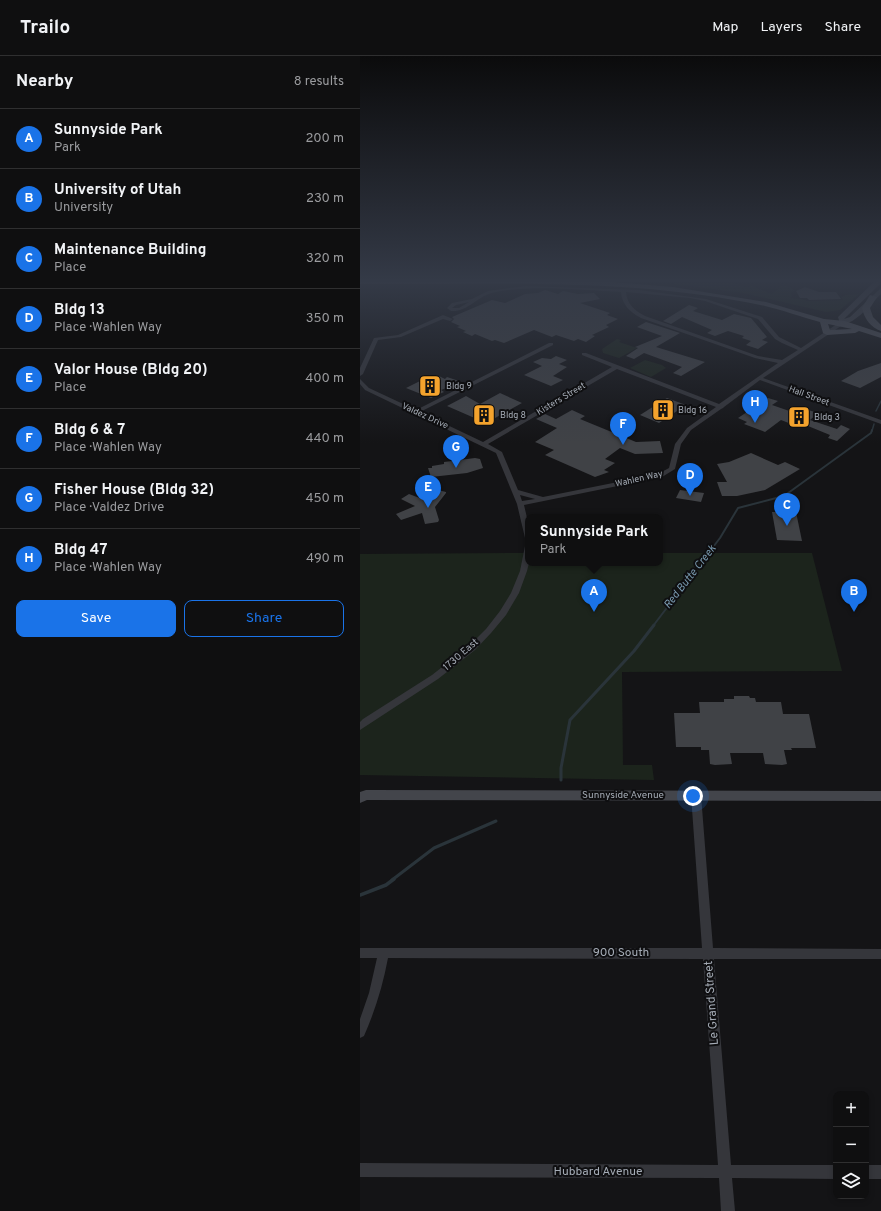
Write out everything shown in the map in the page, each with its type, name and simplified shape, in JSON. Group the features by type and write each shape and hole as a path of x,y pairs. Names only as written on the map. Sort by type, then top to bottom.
{"main road":[{"name":"Sunnyside Avenue","path":"362,795 881,796"}],"street":[{"path":"360,374 376,339 402,335"},
{"path":"693,335 757,357 783,362"},
{"path":"775,335 778,339 802,350"},
{"name":"Wahlen Way","path":"520,504 660,476 668,472 674,466 676,448 683,436 760,378 823,335"},
{"path":"416,412 550,344"},
{"path":"584,354 721,407"},
{"name":"Kisters Street","path":"484,444 617,366"},
{"name":"Hall Street","path":"760,378 881,422"},
{"name":"Valdez Drive","path":"360,380 367,389 484,444 501,454 516,492 525,524"},
{"path":"516,492 545,499"},
{"name":"1730 East","path":"360,728 444,670 485,634 514,596 525,564"},
{"name":"Le Grand Street","path":"696,795 728,1211"},
{"name":"900 South","path":"360,953 881,954"},
{"path":"360,1032 367,1017 374,995 384,953"},
{"name":"Hubbard Avenue","path":"360,1170 833,1172"},
{"path":"869,1172 881,1172"}],"shaded area":[{"path":"617,339 621,340 619,342 637,348 619,358 603,353 602,349"},
{"path":"645,360 662,365 666,368 651,377 630,368"},
{"path":"525,553 525,566 663,566 663,553 812,553 842,671 622,672 623,765 652,765 654,780 360,775 360,554"}],"building":[{"path":"477,335 523,335 504,343 495,340 492,341"},
{"path":"547,335 592,335 595,336 586,342 578,339 574,341 556,335 552,337"},
{"path":"659,335 677,335 656,347 705,362 681,376 673,373 682,367 644,353 634,359 626,356 638,348 635,347 662,336"},
{"path":"740,335 765,335 767,337 762,340 768,342 758,349 746,345 751,341 742,338 744,336"},
{"path":"556,356 567,360 559,364 567,367 553,376 563,380 551,386 524,375 542,366 533,362 542,358 551,359"},
{"path":"881,363 881,377 860,388 841,381 858,371"},
{"name":"Bldg 9","path":"439,376 445,379 447,377 459,381 452,384 454,385 441,390 444,392 431,398 406,388 426,378 431,380"},
{"name":"Bldg 8","path":"500,393 522,403 486,423 447,406 466,396 480,404"},
{"name":"Bldg 16","path":"667,398 686,405 659,423 640,415"},
{"name":"Bldg 3","path":"768,398 778,401 772,405 798,414 805,409 818,413 810,420 837,429 841,425 850,429 837,441 828,438 830,435 808,426 799,427 781,420 765,432 744,424 747,422 738,418"},
{"path":"572,410 585,416 580,419 636,442 660,441 663,453 635,454 620,448 605,459 615,463 604,470 609,472 595,477 545,455 554,450 535,442 557,428 536,419 545,414 556,419"},
{"path":"751,453 778,465 785,462 800,469 765,490 737,496 722,496 717,482 727,482 717,464 729,462"},
{"path":"475,458 480,459 483,468 467,473 431,477 428,468 444,464 444,462"},
{"path":"434,489 446,492 435,507 439,520 438,522 425,524 422,513 401,520 396,514 415,506 401,499 409,494 425,500"},
{"path":"680,490 704,493 701,502 676,498"},
{"path":"772,512 796,512 802,541 777,540"},
{"path":"734,696 749,696 750,698 755,698 756,702 781,702 783,714 809,714 816,748 791,748 792,750 784,750 787,764 782,765 765,764 763,753 730,753 732,764 715,765 710,764 709,750 701,750 701,747 676,747 674,713 700,713 699,702 724,702 724,699 734,699"}],"waterway":[{"name":"Red Butte Creek","path":"876,411 881,401"},
{"name":"Red Butte Creek","path":"872,431 874,424"},
{"name":"Red Butte Creek","path":"653,626 720,538 738,508 784,496 871,433 872,430"},
{"name":"Red Butte Creek","path":"561,780 561,768 570,720 634,651 654,625"},
{"name":"Red Butte Creek","path":"392,880 434,848 496,821"},
{"name":"Red Butte Creek","path":"360,895 386,885 394,879"}],"place":[{"name":"Bldg 9","path":"430,386"},
{"name":"Bldg 16","path":"663,410"},
{"name":"Bldg 8","path":"484,415"},
{"name":"Bldg 3","path":"799,417"},
{"name":"Bldg 47","path":"755,423"},
{"name":"Bldg 6 & 7","path":"623,445"},
{"name":"Fisher House (Bldg 32)","path":"456,468"},
{"name":"Bldg 13","path":"690,496"},
{"name":"Valor House (Bldg 20)","path":"428,508"},
{"name":"Maintenance Building","path":"787,526"},
{"name":"Sunnyside Park","path":"594,612"},
{"name":"University of Utah","path":"854,612"}]}
